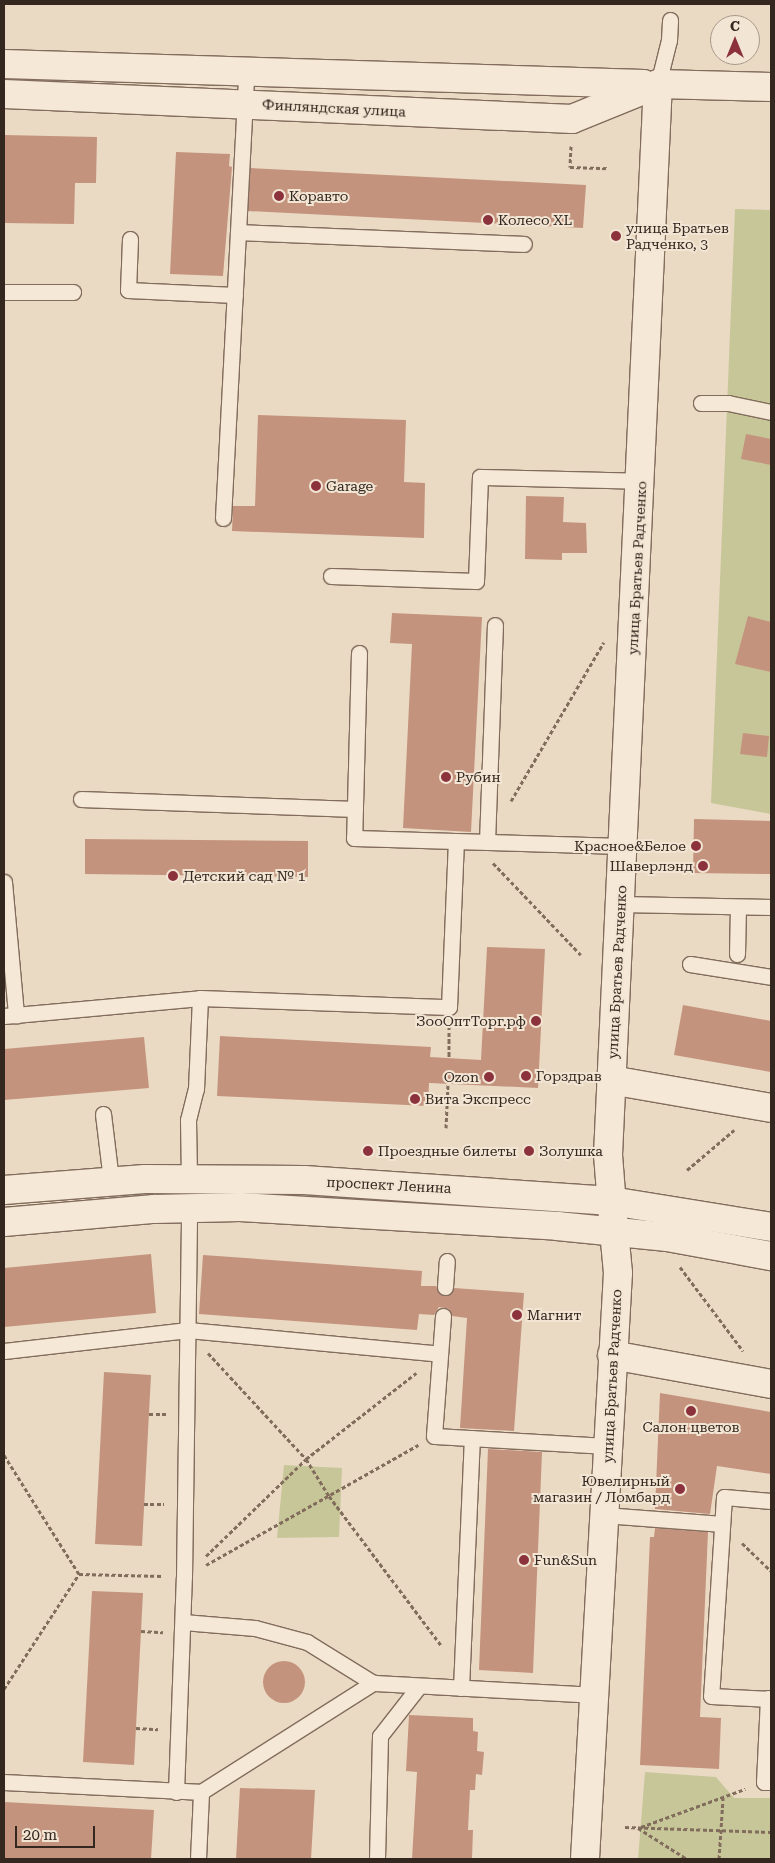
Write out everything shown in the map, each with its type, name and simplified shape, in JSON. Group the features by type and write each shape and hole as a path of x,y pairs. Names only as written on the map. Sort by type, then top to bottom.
{"street":[{"name":"Финляндская улица","path":"4,64 246,73 771,87"},
{"name":"Финляндская улица","path":"4,94 572,119 658,84"},
{"name":"улица Братьев Радченко","path":"585,1859 618,1273 608,1156 641,481 658,84"},
{"path":"611,1080 766,1108"},
{"name":"проспект Ленина","path":"4,1190 112,1180 188,1177 314,1181 612,1201 771,1227"},
{"path":"4,1222 189,1208 240,1207 614,1231 771,1256"},
{"path":"612,1355 770,1384"}],"lane":[{"path":"658,84 669,40 670,20"},
{"path":"223,518 246,73"},
{"path":"238,232 524,244"},
{"path":"130,239 128,290 235,295"},
{"path":"4,292 73,292"},
{"path":"701,402 728,402 771,412"},
{"path":"330,576 476,580 480,477 641,481"},
{"path":"487,842 495,625"},
{"path":"359,653 354,838 623,846"},
{"path":"81,799 355,809"},
{"path":"4,882 10,1015 200,998 449,1007 456,841"},
{"path":"620,904 771,907"},
{"path":"737,954 738,907"},
{"path":"690,964 771,977"},
{"path":"188,1177 188,1120 196,1089 200,998"},
{"path":"103,1114 112,1180"},
{"path":"176,1792 183,1622 189,1208"},
{"path":"445,1287 447,1261"},
{"path":"443,1316 434,1436 608,1446"},
{"path":"4,1351 188,1330 440,1354"},
{"path":"461,1688 472,1438"},
{"path":"768,1782 770,1699 711,1696 724,1497 771,1501"},
{"path":"604,1515 722,1524"},
{"path":"183,1622 255,1628 307,1642 373,1683 594,1695"},
{"path":"4,1782 201,1792 373,1683"},
{"path":"377,1859 380,1736 419,1686"},
{"path":"198,1859 201,1792"}],"path":[{"path":"571,140 570,167 608,168"},
{"path":"487,842 608,635"},
{"path":"492,862 581,955"},
{"path":"449,1007 449,1058"},
{"path":"446,1128 448,1084"},
{"path":"686,1170 766,1108"},
{"path":"679,1266 770,1384"},
{"path":"188,1330 306,1459 329,1496 462,1673"},
{"path":"184,1577 306,1459 440,1354"},
{"path":"4,1455 78,1574"},
{"path":"722,1524 771,1571"},
{"path":"638,1828 768,1782"},
{"path":"719,1859 723,1797"},
{"path":"625,1827 771,1832"},
{"path":"638,1828 687,1859"}],"green space":[{"path":"735,209 771,210 771,814 711,803"},
{"path":"284,1465 342,1468 339,1537 277,1538"},
{"path":"645,1772 716,1777 734,1798 771,1798 771,1859 638,1859"}],"building":[{"path":"4,135 97,137 96,183 75,183 74,224 4,223"},
{"path":"176,152 230,154 229,166 232,167 223,276 170,274"},
{"path":"250,168 586,185 583,228 248,211"},
{"path":"258,415 406,420 404,482 425,483 424,538 232,531 233,506 255,506"},
{"path":"746,434 771,439 771,465 741,459"},
{"path":"526,496 564,497 563,522 586,523 587,553 562,553 562,560 525,559"},
{"path":"392,613 482,617 471,832 403,828 412,644 390,643"},
{"path":"748,616 771,622 771,672 735,664"},
{"path":"743,733 769,736 767,757 740,754"},
{"path":"694,819 771,821 771,874 693,873"},
{"path":"85,839 308,841 308,877 85,874"},
{"path":"487,947 545,949 538,1088 429,1083 428,1106 217,1096 220,1036 431,1047 430,1057 481,1060"},
{"path":"683,1005 771,1021 771,1072 674,1055"},
{"path":"144,1037 149,1088 4,1100 4,1049"},
{"path":"151,1254 156,1313 4,1327 4,1268"},
{"path":"203,1255 422,1271 421,1286 436,1286 444,1296 449,1295 454,1288 524,1293 514,1431 460,1428 467,1318 452,1316 449,1309 439,1307 434,1315 419,1314 417,1330 199,1314"},
{"path":"104,1372 151,1375 142,1546 95,1544"},
{"path":"660,1393 771,1412 771,1474 717,1466 710,1514 655,1509"},
{"path":"488,1449 542,1452 533,1673 479,1670"},
{"path":"655,1528 708,1532 700,1717 721,1718 719,1769 640,1765 650,1537 654,1537"},
{"path":"92,1591 143,1593 134,1765 83,1762"},
{"path":"288,1661 296,1664 302,1670 305,1682 302,1694 296,1700 280,1703 272,1700 266,1694 263,1678 266,1670 272,1664"},
{"path":"409,1715 473,1718 473,1731 478,1732 477,1751 484,1752 482,1775 476,1774 475,1790 470,1790 468,1830 473,1830 472,1859 412,1859 417,1772 406,1771"},
{"path":"240,1788 315,1790 311,1859 236,1859"},
{"path":"4,1802 154,1810 151,1859 4,1859"}],"place":[{"name":"Коравто","path":"279,196"},
{"name":"Колесо XL","path":"488,220"},
{"name":"улица Братьев Радченко, 3","path":"616,236"},
{"name":"Garage","path":"316,486"},
{"name":"Рубин","path":"446,777"},
{"name":"Красное&Белое","path":"696,846"},
{"name":"Шаверлэнд","path":"703,866"},
{"name":"Детский сад № 1","path":"173,876"},
{"name":"ЗооОптТорг.рф","path":"536,1021"},
{"name":"Горздрав","path":"526,1076"},
{"name":"Ozon","path":"489,1077"},
{"name":"Вита Экспресс","path":"415,1099"},
{"name":"Проездные билеты","path":"368,1151"},
{"name":"Золушка","path":"529,1151"},
{"name":"Магнит","path":"517,1315"},
{"name":"Салон цветов","path":"691,1411"},
{"name":"Ювелирный магазин / Ломбард","path":"680,1489"},
{"name":"Fun&Sun","path":"524,1560"}]}
